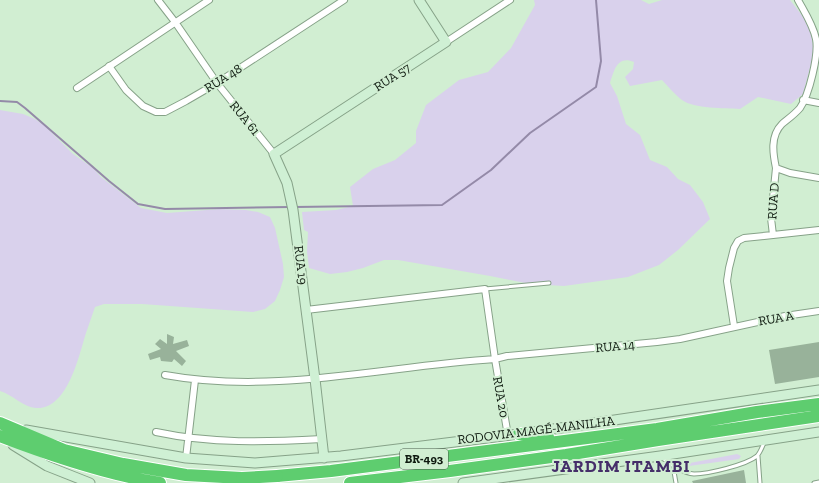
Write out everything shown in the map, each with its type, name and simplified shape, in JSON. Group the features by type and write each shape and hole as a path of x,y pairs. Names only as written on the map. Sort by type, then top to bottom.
{"highway":[{"name":"RODOVIA MAGÉ-MANILHA","path":"0,437 58,458 122,470 274,480 571,439 657,429 757,412 819,404"},
{"name":"RODOVIA MAGÉ-MANILHA","path":"350,483 559,456 819,416"},
{"name":"RODOVIA MAGÉ-MANILHA","path":"4,425 64,450 160,483"},
{"path":"513,435 571,439"}],"main road":[{"path":"419,0 446,42"},
{"name":"RUA 57","path":"274,154 446,42"},
{"name":"RUA 19","path":"274,154 287,183 293,210 324,458"},
{"path":"4,425 186,458 255,463 324,458 513,435 819,390"},
{"path":"463,483 660,456 819,432"},
{"path":"0,437 47,466 90,483"},
{"path":"271,462 274,480"},
{"path":"255,463 256,483"}],"street":[{"name":"RUA 61","path":"158,0 217,83 274,154"},
{"path":"77,88 209,0"},
{"name":"RUA 48","path":"109,66 126,90 143,106 156,112 165,112 186,102 217,83 344,0"},
{"name":"RUA 57","path":"446,42 510,0"},
{"path":"798,0 811,24 816,40 815,61 804,100 819,103"},
{"path":"811,24 819,25"},
{"name":"RUA D","path":"804,100 797,111 781,125 776,132 774,145 776,168 771,218 773,235 819,230"},
{"path":"776,168 790,173 819,178"},
{"path":"734,326 727,281 734,248 738,241 744,238 773,235"},
{"path":"306,310 485,289"},
{"name":"RUA 20","path":"485,289 495,359 513,435"},
{"name":"RUA A","path":"734,326 819,311"},
{"name":"RUA 14","path":"495,359 507,356 656,342 697,335 734,326"},
{"path":"166,375 195,380 250,382 315,379 495,359"},
{"path":"186,458 195,380"},
{"path":"156,432 188,438 232,442 322,439"}],"lane":[{"path":"485,289 549,283"},
{"path":"760,483 758,456 765,440"},
{"path":"660,456 673,466 693,474 711,472 743,464 758,456"},
{"path":"673,466 676,483"},
{"path":"814,483 819,482"}],"shaded area":[{"path":"534,0 641,0 649,4 662,0 790,0 808,23 814,53 803,94 791,104 758,97 740,109 710,108 687,103 677,96 662,80 630,86 625,77 633,69 634,62 628,60 620,62 617,65 610,83 617,96 626,124 640,135 650,160 667,167 678,179 690,185 703,202 710,219 678,250 659,265 628,277 564,286 530,284 398,260 384,260 363,268 330,274 309,268 307,251 308,232 304,230 302,212 336,210 353,206 350,187 373,169 395,160 416,143 416,131 426,105 459,80 488,72 511,48 535,5"},
{"path":"0,110 23,114 35,119 45,126 73,154 93,168 101,177 141,208 167,213 220,209 246,210 258,212 270,217 275,228 283,264 284,277 275,301 265,309 253,312 142,304 104,304 95,307 76,367 64,391 56,400 47,406 36,408 31,407 0,391"},
{"path":"737,454 741,456 739,459 689,466 690,463"}],"building":[{"path":"167,334 174,337 173,344 187,340 189,346 176,351 186,361 182,366 174,359 172,362 161,361 160,357 150,360 148,354 161,349 155,344 160,339 167,344"},
{"path":"819,342 819,377 775,384 769,350"},
{"path":"744,470 746,483 693,483 692,481"}],"waterway":[{"path":"295,207 442,205 491,170 530,133 596,87 601,61 596,0"},
{"path":"0,101 17,102 138,204 165,209 290,207"}],"district":[{"name":"JARDIM ITAMBI","path":"621,466"}]}
